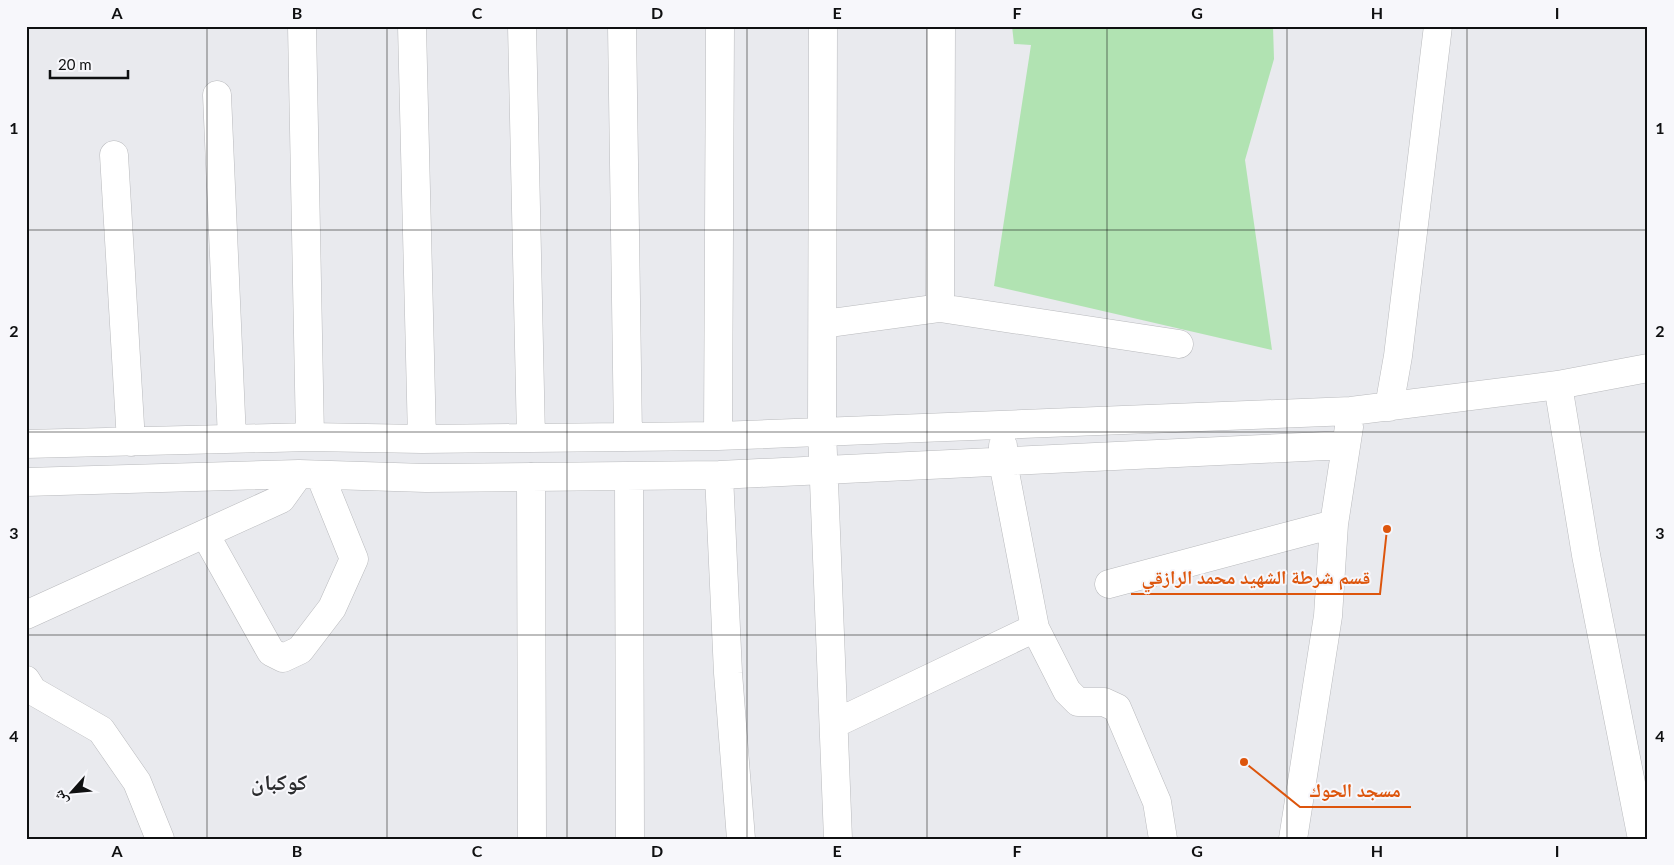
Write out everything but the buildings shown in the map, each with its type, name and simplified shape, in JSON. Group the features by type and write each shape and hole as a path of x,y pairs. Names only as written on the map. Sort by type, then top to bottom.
{"street":[{"path":"302,26 310,437"},
{"path":"412,26 422,439"},
{"path":"522,26 531,438"},
{"path":"622,26 628,436"},
{"path":"718,436 720,26"},
{"path":"823,26 822,430 838,839"},
{"path":"940,308 941,26"},
{"path":"1389,407 1399,346 1438,26"},
{"path":"217,95 232,439"},
{"path":"114,155 131,442"},
{"path":"823,324 940,308 1179,344"},
{"path":"26,444 310,437 422,439 718,436 822,430 1351,412 1558,385 1648,368"},
{"path":"1558,385 1586,555 1642,839"},
{"path":"1293,839 1328,616 1334,524 1351,412"},
{"path":"1002,424 1004,462 1036,628 1067,691 1078,702 1104,702 1117,708 1157,802 1163,839"},
{"path":"26,482 310,475 426,478 719,475 1346,445"},
{"path":"26,615 282,499 310,475"},
{"path":"206,534 272,652 283,658 300,650 332,608 354,559 310,475"},
{"path":"719,475 728,673 741,839"},
{"path":"629,476 630,839"},
{"path":"532,477 532,839"},
{"path":"1109,584 1334,524"},
{"path":"834,724 1036,628"},
{"path":"26,680 32,691 101,730 137,782 160,839"}],"green space":[{"path":"1012,26 1273,26 1274,59 1245,160 1272,350 994,286 1031,45 1014,44"}],"place":[{"name":"قسم شرطة الشهيد محمد الرازقي","path":"1387,529"},
{"name":"مسجد الحوك","path":"1244,762"}],"district":[{"name":"كوكبان","path":"279,781"}]}
